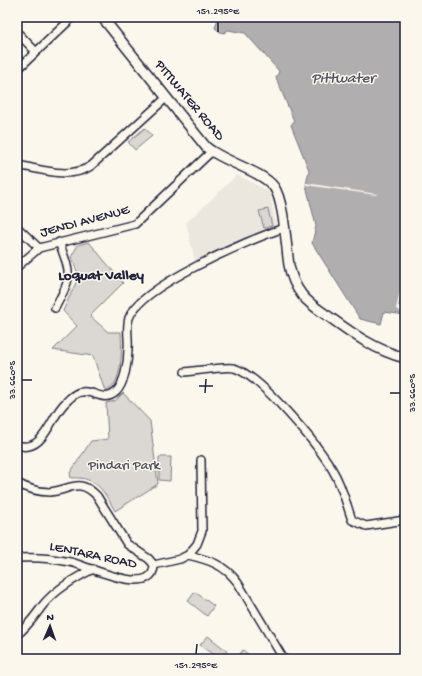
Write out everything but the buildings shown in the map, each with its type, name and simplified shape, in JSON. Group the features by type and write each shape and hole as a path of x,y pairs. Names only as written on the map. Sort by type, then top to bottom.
{"main road":[{"name":"PITTWATER ROAD","path":"102,17 211,152 261,177 274,187 278,196 292,278 303,297 372,346 405,358"}],"street":[{"path":"17,70 73,17"},
{"path":"17,32 36,52"},
{"path":"17,165 67,174 82,171 90,166 166,98"},
{"name":"JENDI AVENUE","path":"17,267 39,248 135,224 211,152"},
{"path":"17,227 39,248"},
{"path":"17,445 28,447 38,442 61,407 77,393 85,392 104,397 113,394 118,389 121,384 127,355 129,319 139,304 186,271 284,228"},
{"path":"55,308 67,286 70,277 59,242"},
{"path":"186,372 232,367 248,374 298,423 326,460 343,491 352,520 366,526 405,520"},
{"path":"17,483 38,491 50,492 77,485 90,489 97,496 127,544 149,559 154,565 180,559 188,554 197,544 202,531 201,460"},
{"path":"188,554 208,559 231,573 283,658"},
{"name":"LENTARA ROAD","path":"17,558 47,558 72,562 118,578 141,580 150,576 154,570 154,565"},
{"path":"17,635 30,624 43,605 57,591 93,569"}],"shaded area":[{"path":"237,175 270,192 276,226 195,261 186,223"}],"green space":[{"path":"145,128 152,136 135,150 128,142"},
{"path":"268,209 272,226 264,228 259,211"},
{"path":"89,242 123,283 90,316 108,332 121,332 121,356 118,375 111,388 105,391 93,356 53,350 77,326 63,311 79,276 71,257 78,245"},
{"name":"Pindari Park","path":"123,393 150,421 158,484 115,511 99,487 87,480 71,478 70,473 91,441 108,439 106,403 115,401"},
{"path":"159,457 171,457 170,481 159,480"},
{"path":"195,592 214,606 207,616 188,601"},
{"path":"208,636 227,651 221,659 200,645"},
{"path":"243,650 254,659 236,659"}],"water":[{"name":"Pittwater","path":"216,17 405,17 405,315 384,312 381,324 360,319 312,243 316,226 306,185 309,170 291,125 294,121 276,78 279,71 245,33 228,30 224,33 215,28 218,18"}],"pier":[{"path":"306,183 377,194 306,185"},
{"path":"405,270 405,279 398,306 405,308 405,313 396,309"}],"district":[{"name":"Loquat Valley","path":"101,276"}]}
